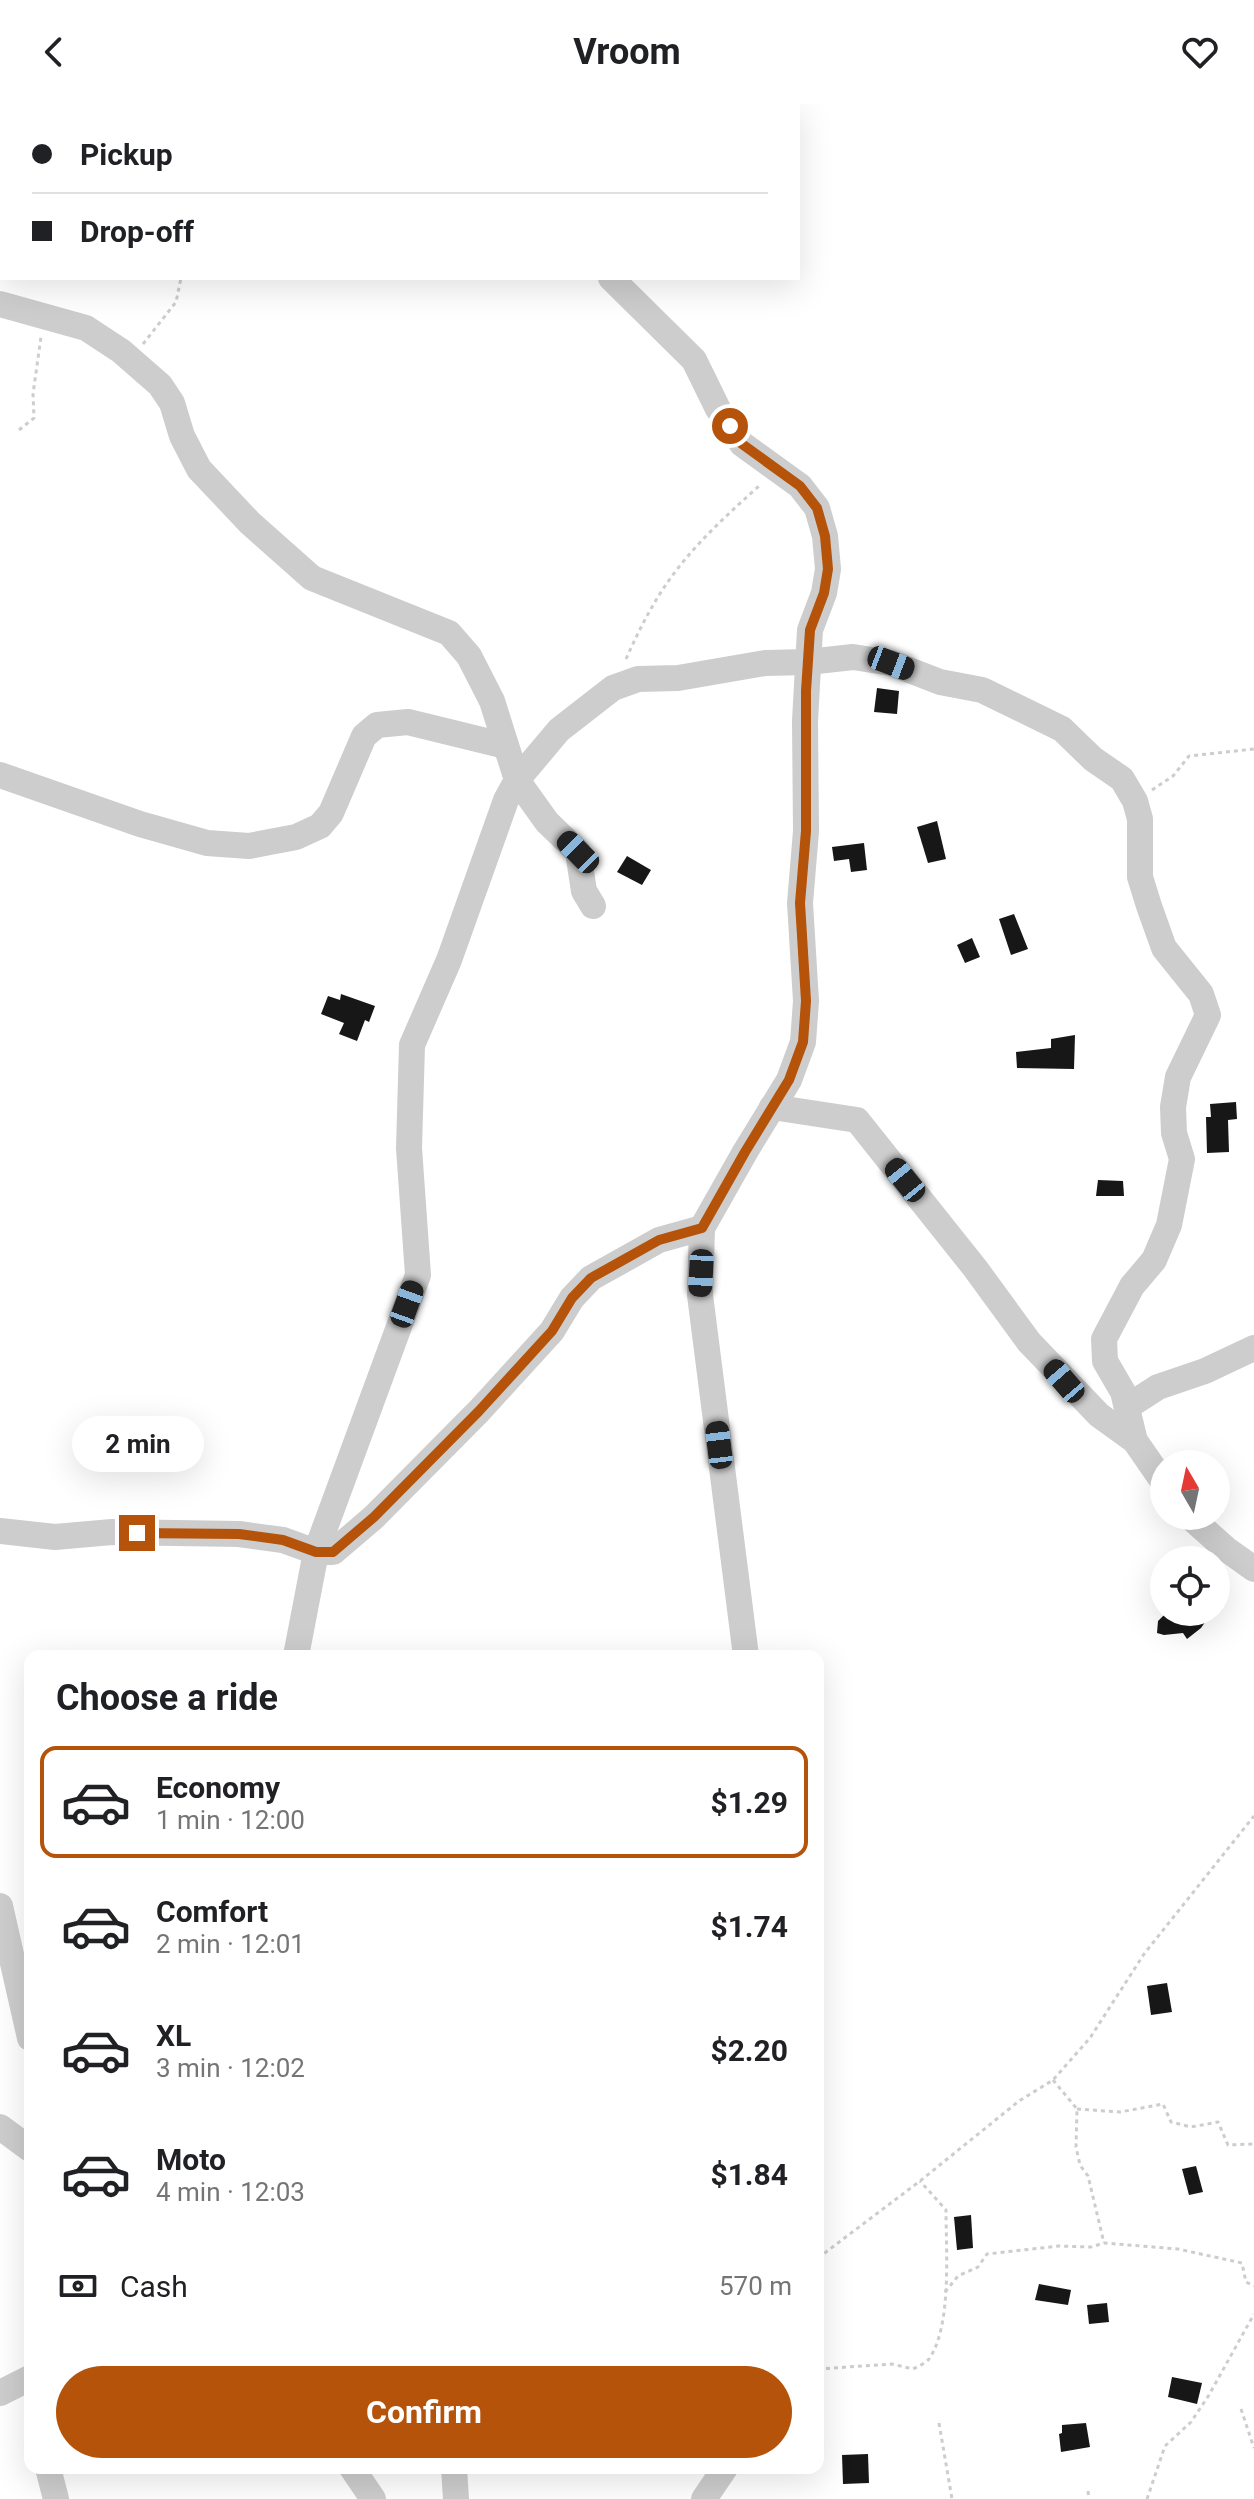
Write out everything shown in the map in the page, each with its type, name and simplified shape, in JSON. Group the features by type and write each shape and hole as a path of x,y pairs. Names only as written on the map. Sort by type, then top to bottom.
{"street":[{"path":"613,280 694,360 718,409 742,444 800,486 817,508 825,536 828,569 824,593 810,630 805,721 806,831 800,903 806,1001 803,1042 789,1080 702,1228 700,1295 745,1650"},
{"path":"0,304 86,328 129,358 160,385 172,403 182,436 199,469 250,523 312,578 449,633 469,656 492,701 517,780 547,822 578,852 584,891 593,906"},
{"path":"297,1650 316,1552 418,1275 409,1148 412,1045 449,960 506,800 517,780 559,730 613,688 638,679 678,678 765,663 853,657 891,663 940,682 982,690 1062,729 1093,759 1122,779 1135,801 1140,819 1140,877 1164,948 1201,994 1208,1015 1178,1077 1173,1107 1174,1133 1182,1159 1169,1225 1154,1260 1132,1286 1104,1339 1105,1361 1123,1392 1135,1441"},
{"path":"0,775 140,824 207,843 249,846 296,837 320,826 331,813 364,736 377,725 408,722 506,746"},
{"path":"772,1107 857,1120 975,1268 1029,1342 1099,1415 1135,1441 1150,1463"},
{"path":"0,1531 55,1537 112,1532 239,1534 283,1540 316,1552 333,1552 395,1496 521,1366 552,1331 572,1298 591,1278 659,1240 702,1228"},
{"path":"1127,1407 1158,1387 1205,1371 1254,1348"},
{"path":"1206,1530 1254,1569"},
{"path":"0,1906 24,2012"},
{"path":"2,2131 24,2145"},
{"path":"0,2393 24,2385"},
{"path":"50,2474 56,2499"},
{"path":"356,2474 373,2499"},
{"path":"454,2474 456,2499"},
{"path":"704,2499 721,2474"}],"path":[{"path":"129,358 152,335 176,302 181,280"},
{"path":"19,430 34,418 33,394 43,324 62,322"},
{"path":"613,688 643,623 672,576 712,529 760,485 773,466"},
{"path":"1135,801 1173,776 1189,756 1254,749"},
{"path":"824,2253 1019,2101 1053,2080 1090,2038 1144,1954 1254,1816"},
{"path":"1053,2080 1077,2109 1076,2147 1080,2165 1088,2176 1104,2243"},
{"path":"1077,2109 1120,2112 1163,2104 1171,2122 1191,2127 1218,2122 1228,2145 1254,2144"},
{"path":"824,2369 892,2364 913,2369 929,2360 941,2336 946,2210 920,2181"},
{"path":"945,2292 958,2276 978,2267 987,2254 1059,2246 1091,2247 1104,2243 1178,2249 1242,2263 1246,2282 1254,2286"},
{"path":"1147,2499 1165,2446 1191,2422 1254,2314"},
{"path":"1241,2409 1254,2448"},
{"path":"939,2423 952,2499"},
{"path":"1088,2491 1089,2499"}],"building":[{"path":"877,688 899,691 897,714 874,712"},
{"path":"937,821 946,859 928,863 917,827"},
{"path":"864,843 867,870 851,872 849,859 834,861 832,847"},
{"path":"627,856 651,870 642,885 617,872"},
{"path":"1014,914 1028,949 1011,955 999,919"},
{"path":"972,938 980,957 965,963 957,945"},
{"path":"341,994 375,1006 369,1022 365,1020 357,1041 339,1034 344,1023 321,1014 328,996 340,1000"},
{"path":"1075,1035 1074,1069 1017,1068 1016,1052 1051,1048 1051,1039"},
{"path":"1236,1102 1237,1119 1228,1120 1229,1152 1207,1153 1206,1117 1211,1117 1210,1104"},
{"path":"1098,1180 1123,1181 1124,1196 1096,1196"},
{"path":"1158,1626 1202,1626 1187,1639 1183,1633 1157,1633"},
{"path":"1167,1983 1172,2012 1151,2015 1147,1986"},
{"path":"1196,2166 1203,2192 1189,2195 1182,2169"},
{"path":"971,2215 973,2248 957,2250 954,2217"},
{"path":"1039,2284 1071,2290 1068,2305 1035,2300"},
{"path":"1107,2303 1109,2322 1089,2324 1087,2305"},
{"path":"1172,2377 1202,2383 1197,2404 1168,2397"},
{"path":"1086,2423 1090,2447 1061,2452 1059,2434 1062,2433 1062,2425"},
{"path":"868,2454 869,2483 843,2484 842,2455"}],"route":[{"path":"137,1533 239,1534 283,1540 316,1552 333,1552 374,1517 479,1411 552,1331 572,1298 591,1278 659,1240 702,1228 789,1080 803,1042 806,1001 800,903 806,831 805,721 810,630 824,593 828,569 825,536 817,508 800,486 742,444 730,426"}]}
